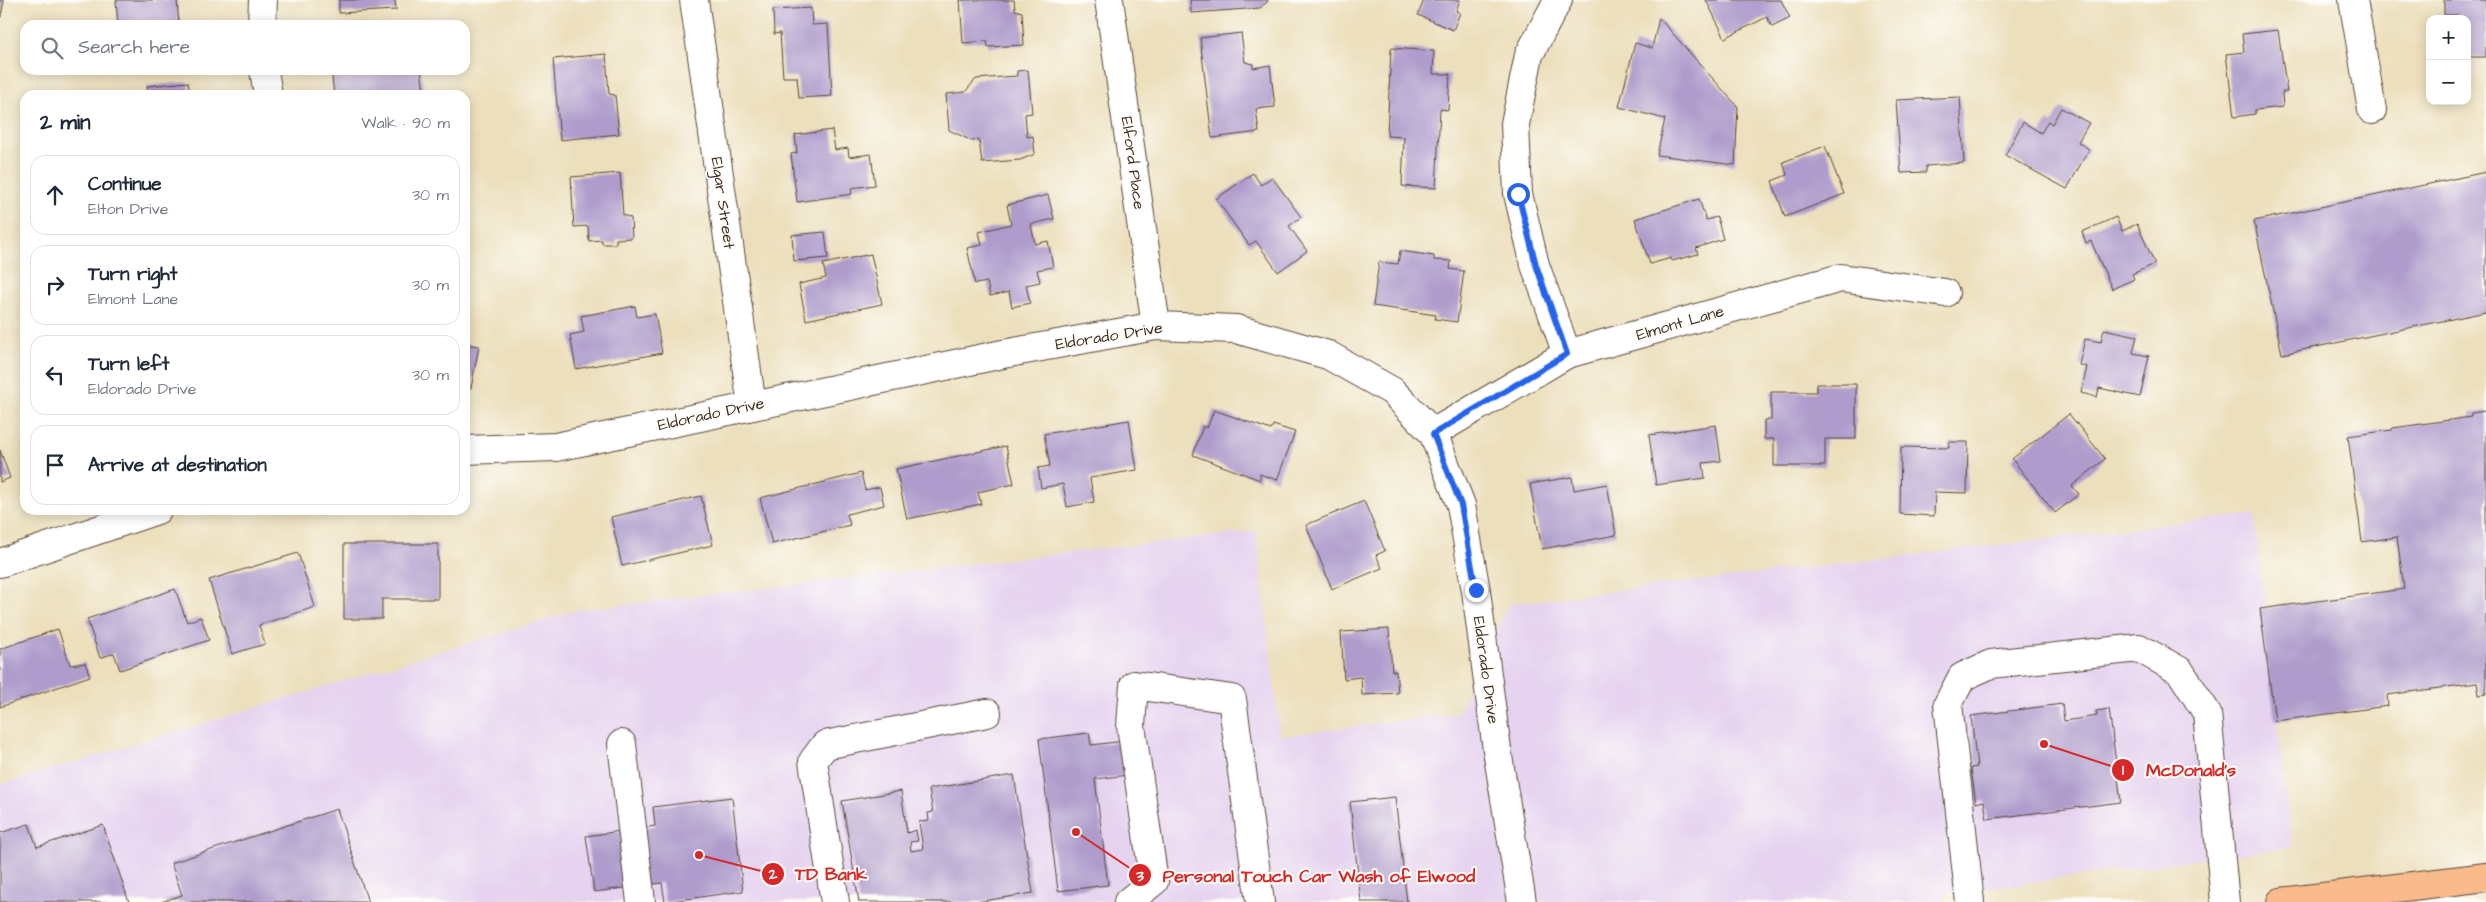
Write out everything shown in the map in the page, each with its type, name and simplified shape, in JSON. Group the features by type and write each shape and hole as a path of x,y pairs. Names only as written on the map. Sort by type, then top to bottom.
{"main road":[{"path":"2281,902 2486,877"}],"street":[{"path":"262,0 262,20"},
{"name":"Elgar Street","path":"694,0 752,406"},
{"name":"Elford Place","path":"1109,0 1156,326"},
{"path":"1558,0 1529,55 1514,124 1518,194 1536,265 1567,354"},
{"path":"2352,0 2372,110"},
{"path":"265,75 267,90"},
{"name":"Elmont Lane","path":"1433,434 1567,354 1841,278 1945,293"},
{"name":"Eldorado Drive","path":"470,450 556,447 1003,354 1156,326 1236,329 1328,355 1392,391 1433,434 1461,505 1476,590 1497,750 1522,902"},
{"path":"0,563 142,515"},
{"path":"1970,902 1948,704 1962,677 1991,664 2140,648 2180,672 2207,713 2225,902"},
{"path":"1128,902 1154,881 1131,726 1134,685 1232,699 1260,902"},
{"path":"835,902 813,761 825,745 987,713"},
{"path":"622,744 641,902"}],"shaded area":[{"path":"2254,514 2292,847 1945,894 1943,902 0,902 0,785 578,610 1256,531 1280,736 1458,713 1509,604"}],"building":[{"path":"0,0 4,0 1,17 0,17"},
{"path":"116,0 177,0 179,20 118,20"},
{"path":"339,0 395,0 396,10 339,13"},
{"path":"960,0 1014,0 1015,10 1022,12 1024,45 988,47 987,41 963,43"},
{"path":"1190,0 1268,1 1260,8 1191,13"},
{"path":"1424,0 1460,0 1456,11 1460,13 1453,30 1418,15"},
{"path":"1706,0 1781,0 1790,18 1772,27 1767,17 1725,38"},
{"path":"2444,0 2486,0 2486,57 2471,57 2471,15 2444,15"},
{"path":"811,8 812,25 828,24 832,96 799,98 797,77 783,77 780,33 774,34 773,10"},
{"path":"1659,18 1738,107 1735,165 1657,155 1665,119 1619,107 1635,43 1652,48"},
{"path":"2278,30 2287,92 2282,92 2283,107 2255,110 2255,114 2234,117 2226,54 2244,52 2242,34"},
{"path":"1241,33 1245,62 1253,64 1253,68 1270,65 1275,107 1256,109 1259,132 1212,138 1200,38"},
{"path":"1391,48 1434,51 1433,74 1450,74 1448,110 1440,109 1436,188 1402,186 1404,137 1387,136"},
{"path":"606,54 609,94 615,95 619,134 560,140 553,59"},
{"path":"1028,70 1032,113 1025,114 1027,137 1033,136 1035,154 1020,160 982,163 979,140 972,141 949,130 946,94 965,92 976,79 1017,76 1017,71"},
{"path":"332,75 422,75 424,90 333,90"},
{"path":"188,82 189,90 147,90 147,86"},
{"path":"1960,97 1964,163 1926,166 1926,172 1901,173 1896,100"},
{"path":"2061,108 2089,123 2078,142 2089,149 2067,189 2005,155 2023,122 2041,133 2048,121 2052,124"},
{"path":"832,130 835,150 848,148 849,157 871,154 875,185 851,188 852,194 797,202 791,154 797,153 795,135"},
{"path":"1825,146 1844,194 1785,217 1772,181 1787,175 1783,162"},
{"path":"2486,172 2486,312 2282,354 2254,221"},
{"path":"620,173 623,215 631,218 632,238 616,239 616,244 602,244 602,240 589,241 588,226 574,227 571,177"},
{"path":"1253,173 1261,185 1272,177 1301,217 1289,226 1307,251 1278,272 1256,241 1249,245 1216,199"},
{"path":"1048,195 1054,219 1031,224 1035,244 1048,241 1053,267 1037,270 1040,282 1026,285 1030,303 1012,307 1009,292 990,296 987,282 975,284 967,248 982,245 979,232 1011,224 1007,205"},
{"path":"1699,199 1706,220 1717,217 1723,239 1696,248 1698,254 1672,261 1671,258 1650,264 1635,219"},
{"path":"2116,217 2122,231 2137,224 2155,264 2132,274 2134,279 2112,289 2091,241 2086,243 2082,232"},
{"path":"825,232 828,258 794,261 792,235"},
{"path":"1400,251 1434,256 1434,260 1451,261 1450,269 1464,271 1457,322 1435,319 1436,315 1373,306 1379,262 1398,264"},
{"path":"871,254 882,304 806,320 799,284 826,278 823,264"},
{"path":"635,306 637,317 655,314 662,353 576,369 570,335 584,332 581,316"},
{"path":"2104,329 2137,336 2133,353 2149,356 2140,397 2099,388 2097,397 2081,393 2087,367 2079,365 2085,339 2101,342"},
{"path":"470,345 479,346 470,388"},
{"path":"1816,384 1856,384 1856,439 1825,439 1825,466 1774,466 1774,439 1764,439 1764,420 1771,420 1771,392 1816,392"},
{"path":"1214,410 1271,430 1273,425 1295,432 1277,480 1260,474 1260,480 1193,455 1203,426 1207,428"},
{"path":"2486,411 2486,694 2479,695 2477,683 2387,695 2388,706 2275,721 2260,609 2404,589 2397,537 2362,542 2348,436 2471,417 2471,413"},
{"path":"2069,414 2105,459 2072,486 2079,494 2055,513 2012,459"},
{"path":"1129,420 1137,470 1090,478 1094,502 1067,507 1063,484 1041,488 1038,468 1050,466 1044,434"},
{"path":"1716,425 1721,461 1703,463 1705,478 1656,485 1649,435"},
{"path":"1949,442 1968,442 1967,493 1935,492 1934,516 1900,514 1901,447 1949,448"},
{"path":"1006,446 1014,484 978,492 981,504 907,519 896,469"},
{"path":"0,450 10,478 0,482"},
{"path":"861,473 865,490 880,487 884,505 847,514 850,525 772,544 760,498"},
{"path":"1572,477 1574,490 1607,484 1616,535 1542,549 1530,484"},
{"path":"701,496 713,545 622,566 611,517"},
{"path":"1364,501 1385,551 1376,555 1382,568 1332,589 1306,525"},
{"path":"344,544 438,544 438,599 382,599 382,619 344,619"},
{"path":"298,553 315,607 259,625 265,644 232,654 209,580"},
{"path":"175,589 187,622 201,617 209,640 120,670 114,653 100,658 87,619"},
{"path":"58,629 70,665 85,663 90,676 0,707 0,649"},
{"path":"1389,629 1392,671 1396,671 1398,693 1362,695 1361,677 1344,679 1341,632"},
{"path":"2062,704 2064,721 2097,716 2096,711 2109,709 2121,802 1987,819 1984,801 1976,803 1971,768 1977,767 1971,716"},
{"path":"1089,733 1091,745 1125,741 1129,775 1095,779 1108,885 1058,891 1039,739"},
{"path":"1014,775 1033,893 977,902 859,902 842,801 901,791 907,833 916,830 918,841 910,842 911,851 923,849 919,822 929,821 928,813 933,812 929,789"},
{"path":"732,797 743,891 665,902 662,883 594,892 586,836 655,826 653,807"},
{"path":"1395,797 1407,902 1361,902 1350,802"},
{"path":"337,809 368,902 161,902 182,895 171,863"},
{"path":"29,824 37,847 103,825 129,902 0,902 0,833"}],"place":[{"name":"McDonald's","path":"2044,744"},
{"name":"Personal Touch Car Wash of Elwood","path":"1076,832"},
{"name":"TD Bank","path":"699,855"}],"route":[{"path":"1476,590 1461,505 1433,434 1567,354 1536,265 1518,194"}]}
